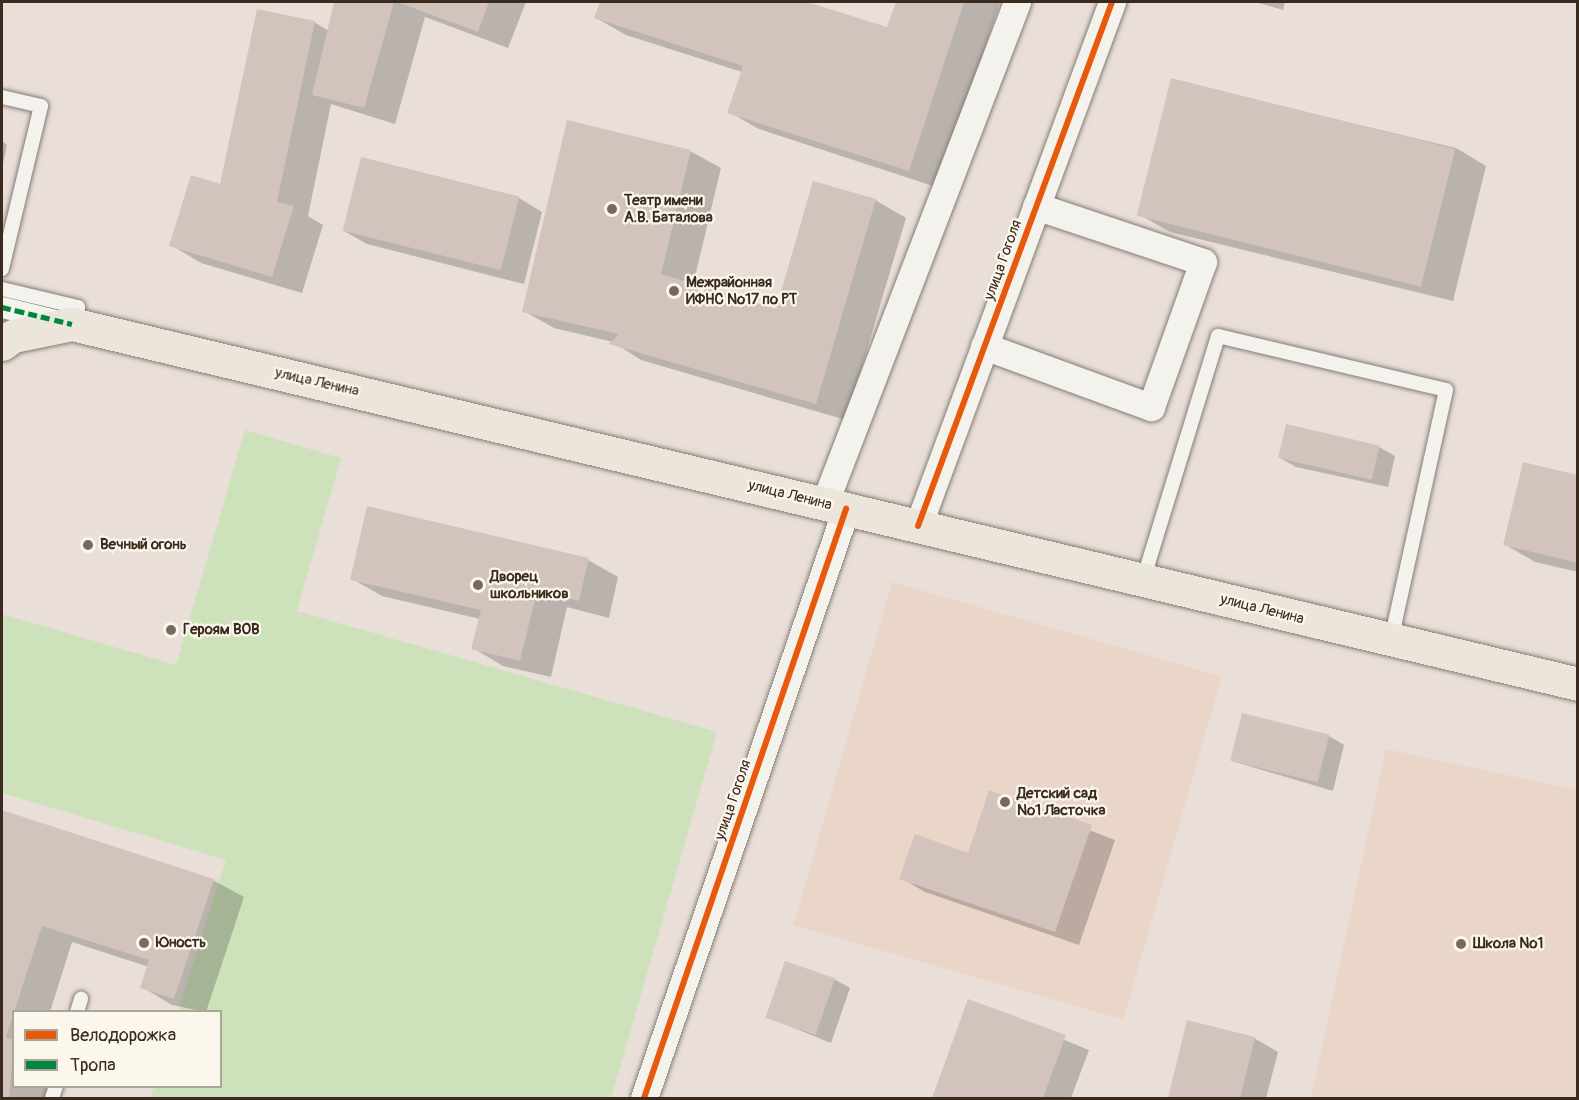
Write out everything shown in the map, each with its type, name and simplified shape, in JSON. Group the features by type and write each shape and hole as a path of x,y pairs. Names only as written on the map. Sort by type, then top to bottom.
{"main road":[{"name":"улица Ленина","path":"72,324 1578,684"},
{"path":"2,344 13,336 72,324"}],"street":[{"name":"улица Гоголя","path":"644,1098 835,506 1017,2"},
{"name":"улица Гоголя","path":"918,526 1112,2"},
{"path":"984,346 1150,406 1159,384 1203,262 1036,206"},
{"name":"улица Ленина","path":"2,307 72,324"}],"lane":[{"path":"2,97 41,106 2,269"},
{"path":"2,289 78,307 72,324"},
{"path":"1143,580 1218,336 1446,390 1391,640"}],"shaded area":[{"name":"Детский сад №1 Ласточка","path":"892,582 1222,677 1123,1020 794,925"},
{"name":"Школа №1","path":"1386,749 1577,790 1577,1098 1311,1098"}],"green space":[{"path":"245,430 341,458 297,611 717,732 611,1098 150,1098 154,1088 222,1088 222,1010 178,1010 226,860 2,793 2,614 176,665"}],"building":[{"path":"334,2 394,2 364,108 312,95"},
{"path":"397,2 489,2 478,32"},
{"path":"600,2 807,2 887,27 896,2 964,2 909,171 727,113 743,66 594,18"},
{"path":"257,9 315,21 277,202 294,206 272,277 169,246 191,175 220,184"},
{"path":"1171,78 1455,149 1421,287 1137,216"},
{"path":"567,120 691,150 661,274 776,309 813,181 876,199 816,404 609,344 619,334 522,312"},
{"path":"361,157 519,196 501,270 343,231"},
{"path":"1286,424 1380,446 1372,480 1278,458"},
{"path":"1523,462 1578,475 1578,563 1503,545"},
{"name":"Дворец школьников","path":"367,506 589,558 579,601 537,591 520,661 471,649 481,610 350,580"},
{"path":"1242,713 1329,735 1317,782 1230,761"},
{"path":"989,790 1092,825 1055,932 899,879 915,834 968,853"},
{"name":"Юность","path":"2,810 214,879 174,999 140,988 149,960 42,926 15,1010 12,1010 12,1018 6,1037 12,1039 9,1098 2,1098"},
{"path":"785,961 835,978 816,1035 765,1018"},
{"path":"968,999 1066,1035 1043,1098 932,1098"},
{"path":"1187,1020 1255,1037 1240,1098 1168,1098"}],"marked path":[{"path":"2,307 72,324"}],"cycle path":[{"path":"918,526 1112,2"},
{"path":"644,1098 846,509"}],"place":[{"name":"Театр имени А.В. Баталова","path":"612,209"},
{"name":"Межрайонная ИФНС №17 по РТ","path":"674,291"},
{"name":"Вечный огонь","path":"88,545"},
{"name":"Дворец школьников","path":"478,585"},
{"name":"Героям ВОВ","path":"171,630"},
{"name":"Детский сад №1 Ласточка","path":"1005,802"},
{"name":"Юность","path":"144,943"},
{"name":"Школа №1","path":"1461,944"}]}
